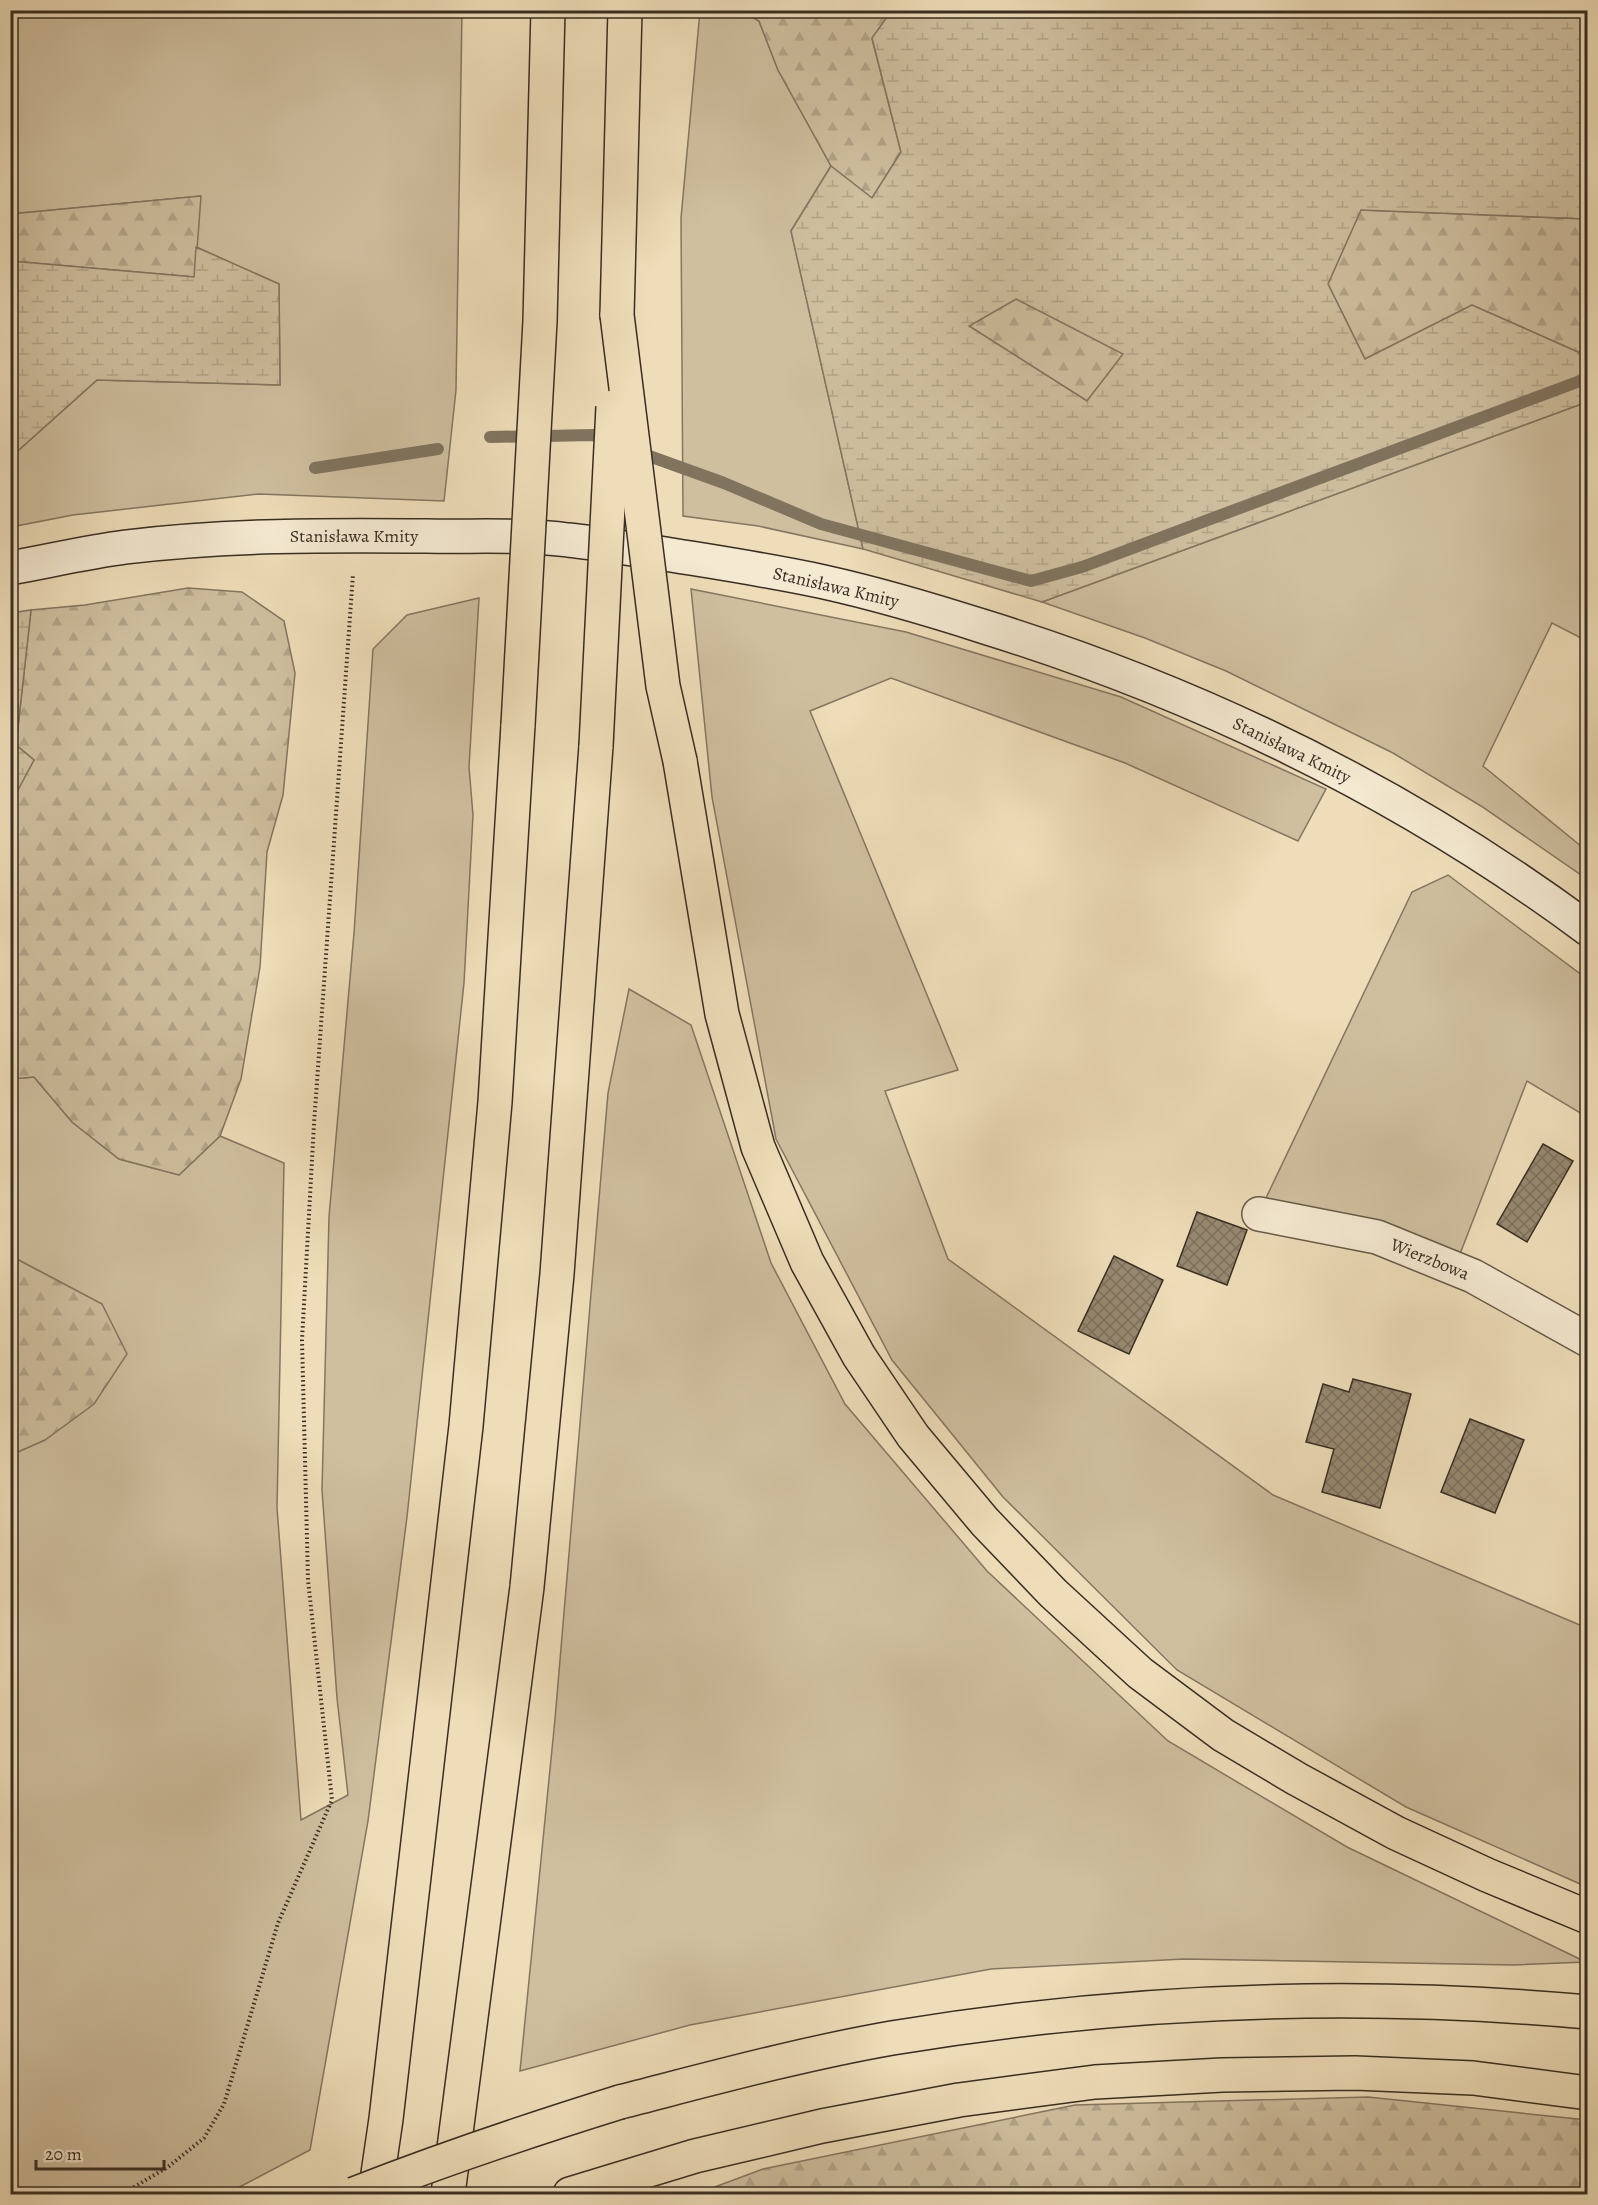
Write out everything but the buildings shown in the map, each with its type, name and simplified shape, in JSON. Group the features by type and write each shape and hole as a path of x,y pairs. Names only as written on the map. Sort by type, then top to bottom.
{"highway":[{"path":"375,2194 386,2119 466,1426 495,1102 540,321 548,10"},
{"path":"448,2194 528,1575 557,1274 596,746 617,315 626,10"},
{"path":"617,315 663,686 680,761 722,1014 758,1147 807,1262 859,1356 913,1436 985,1522 1053,1593 1140,1673 1223,1735 1297,1779 1396,1833 1487,1875 1587,1917"},
{"path":"354,2194 432,2163 620,2102 891,2038 1021,2020 1151,2007 1252,2002 1399,2001 1587,2012"},
{"path":"570,2194 695,2156 822,2126 959,2100 1095,2082 1222,2075 1355,2073 1473,2078 1587,2093"}],"main road":[{"name":"Stanisława Kmity","path":"10,568 119,548 164,543 242,536 356,535 566,539 666,554 825,583 1019,637 1178,696 1350,778 1495,865 1587,929"},
{"name":"Wierzbowa","path":"1259,1214 1377,1237 1473,1276 1587,1340"}],"path":[{"path":"122,2194 168,2167 204,2138 224,2104 278,1923 332,1800 308,1580 302,1340 314,1124 356,535"}],"green space":[{"path":"892,10 1587,11 1587,219 1361,210 1328,284 1365,359 1472,305 1578,352 1587,365 1587,402 1042,602 863,549 791,231 831,166 872,198 901,152 872,38","holes":["1016,299 1123,354 1087,401 969,326"]},
{"path":"10,11 462,11 456,390 444,501 259,494 73,515 11,527 11,457 97,380 280,385 279,284 196,247 200,196 11,214"},
{"path":"700,11 742,11 759,21 778,70 831,166 791,231 863,549 758,526 683,516 681,218"},
{"path":"742,11 892,11 872,39 901,152 872,198 831,166 778,70 759,21"},
{"path":"201,196 195,277 11,261 10,214"},
{"path":"1360,210 1587,219 1587,348 1578,352 1472,305 1365,359 1328,284"},
{"path":"196,247 279,284 280,385 97,380 11,457 11,261 194,277"},
{"path":"1016,299 1124,354 1087,401 969,326"},
{"path":"1587,402 1587,641 1552,623 1483,766 1587,851 1587,879 1481,806 1393,753 1226,671 1145,638 1042,602"},
{"path":"188,588 242,592 284,621 295,673 283,795 267,852 260,967 241,1079 220,1136 179,1175 119,1159 72,1122 34,1077 11,1079 10,803 34,760 16,745 31,610 85,605"},
{"path":"691,589 906,632 1121,697 1326,789 1298,841 1125,763 891,678 810,711 958,1070 885,1091 948,1259 1273,1495 1587,1628 1587,1887 1406,1807 1177,1670 1003,1497 892,1360 776,1139 712,797"},
{"path":"479,598 469,767 473,815 464,983 407,1517 368,1821 310,2150 226,2194 11,2194 10,1455 45,1440 102,1304 11,1256 11,1079 34,1077 72,1122 119,1159 179,1175 220,1136 284,1163 277,1508 301,1820 348,1795 337,1698 322,1490 329,1217 354,933 373,649 407,615"},
{"path":"31,610 16,745 34,760 11,803 11,613"},
{"path":"1448,875 1587,979 1587,1117 1527,1081 1458,1259 1375,1226 1266,1198 1412,892"},
{"path":"629,989 691,1025 771,1263 845,1404 987,1571 1168,1741 1347,1847 1586,1962 1513,1965 1184,1959 991,1969 690,2025 520,2071 555,1719 608,1093"},
{"path":"11,1256 102,1304 127,1354 94,1404 45,1440 11,1455"},
{"path":"1368,2097 1587,2120 1587,2194 696,2194 763,2169 1075,2105"}],"waterway":[{"path":"638,452 724,483 821,524 1031,581 1082,567 1588,378"},
{"path":"490,437 593,435 610,441"},
{"path":"315,468 438,449"}]}
